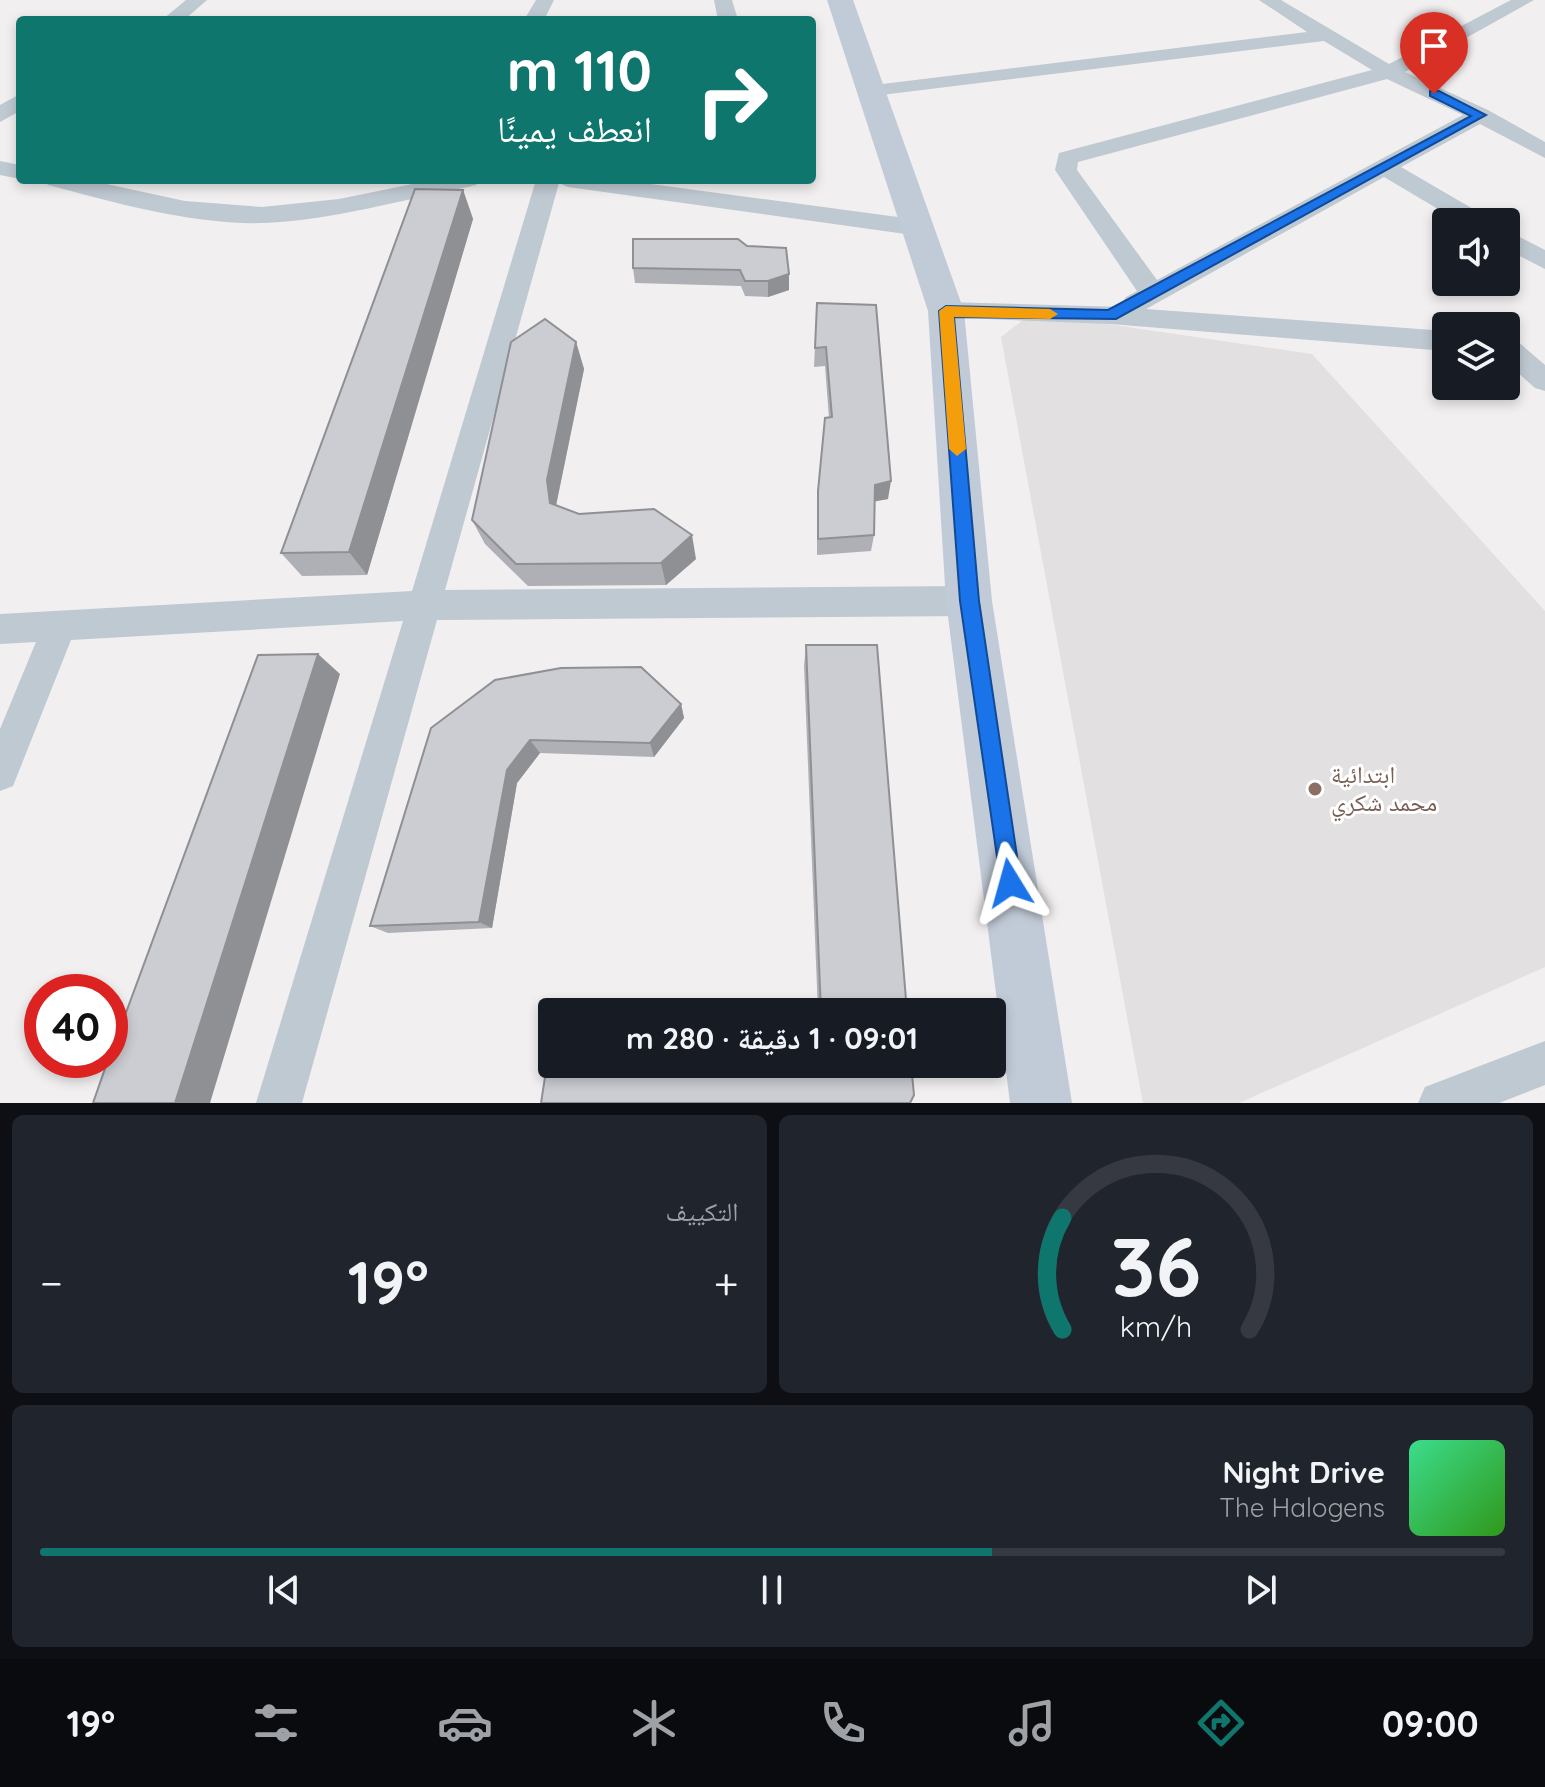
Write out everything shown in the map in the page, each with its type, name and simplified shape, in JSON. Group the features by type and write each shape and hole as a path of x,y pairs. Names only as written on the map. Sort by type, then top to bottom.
{"street":[{"path":"177,16 198,0"},
{"path":"840,0 946,311 969,601 1041,1103"},
{"path":"1268,0 1389,72 1480,115 1545,151"},
{"path":"1153,294 1066,170 1067,158 1389,72 1525,0"},
{"path":"873,90 1328,35"},
{"path":"0,116 16,103"},
{"path":"1110,315 1480,115"},
{"path":"1384,167 1454,208"},
{"path":"75,184 209,212 261,215 294,212 446,184"},
{"path":"279,1103 547,184"},
{"path":"597,184 920,228"},
{"path":"774,184 781,209"},
{"path":"1520,246 1545,261"},
{"path":"946,311 1110,315 1432,340"},
{"path":"1520,347 1545,348"},
{"path":"1520,359 1545,381"},
{"path":"0,629 424,605 969,601"},
{"path":"0,773 60,626"},
{"path":"1441,1103 1545,1063"}],"shaded area":[{"name":"ابتدائية محمد شكري","path":"1032,313 1312,354 1545,611 1545,967 1239,1103 1143,1103 1001,337"}],"building":[{"path":"415,189 463,190 349,552 281,553"},
{"path":"633,239 738,239 747,246 786,248 789,274 768,281 745,281 740,270 633,268"},
{"path":"817,303 876,305 891,481 875,485 874,535 818,539 818,491 825,418 832,417 826,347 815,348"},
{"path":"545,319 576,342 547,480 550,503 579,514 654,509 692,535 661,563 516,564 472,520 511,342"},
{"path":"806,645 877,645 906,998 820,998"},
{"path":"318,654 175,1103 93,1103 102,1078 128,1078 128,1007 258,655"},
{"path":"641,667 681,704 650,743 530,740 507,770 479,922 370,926 431,728 495,680 561,668"},
{"path":"545,1078 912,1078 914,1095 910,1103 541,1103"}],"slow traffic":[{"path":"957,449 946,311 1050,314"}],"place":[{"name":"ابتدائية محمد شكري","path":"1315,789"}],"route":[{"path":"1010,883 969,601 946,311 1110,315 1480,115 1434,94"}]}
